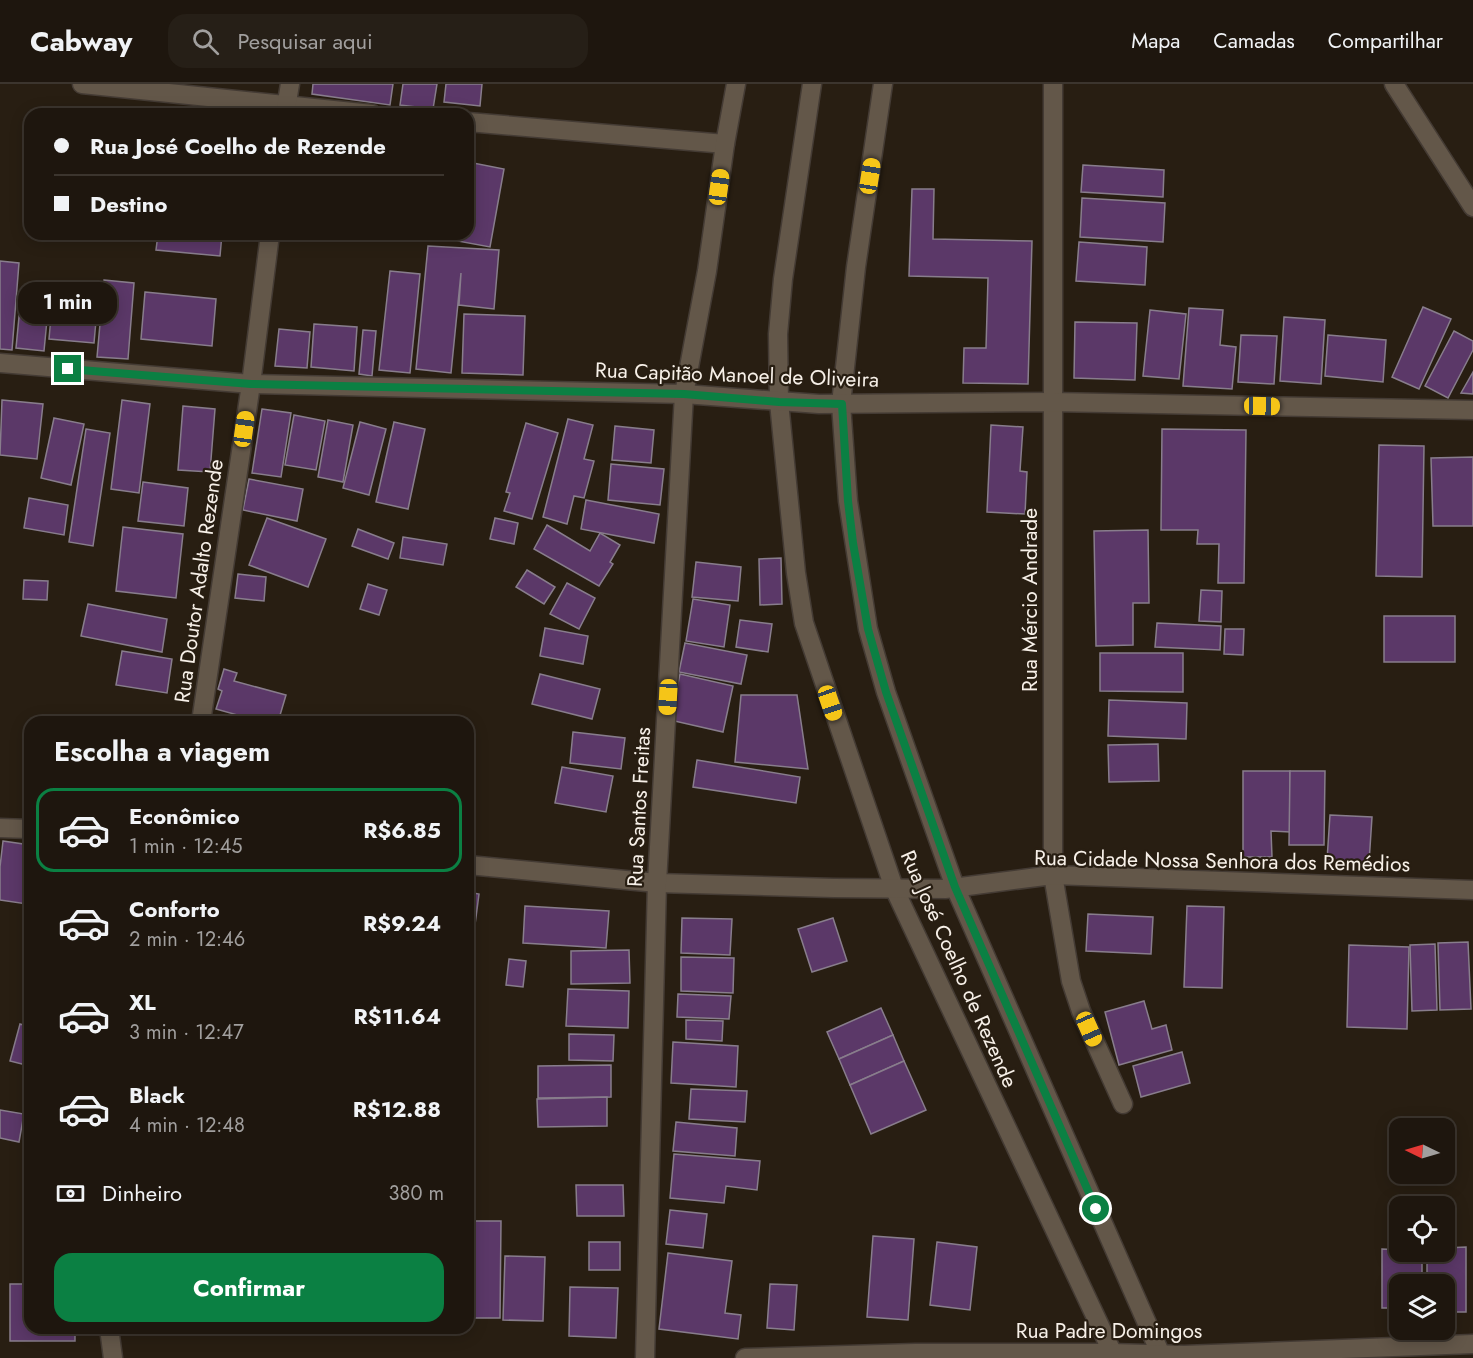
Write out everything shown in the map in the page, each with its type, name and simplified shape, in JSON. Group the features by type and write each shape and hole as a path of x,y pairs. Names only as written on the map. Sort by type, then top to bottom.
{"street":[{"path":"82,84 270,108"},
{"path":"286,108 290,84"},
{"name":"Rua Santos Freitas","path":"645,1358 657,883 684,394 707,271 736,84"},
{"name":"Rua José Coelho de Rezende","path":"812,84 783,279 778,334 779,402 796,573 804,623 894,888 1113,1355"},
{"name":"Rua José Coelho de Rezende","path":"884,84 856,267 842,404 848,501 868,629 886,692 955,887 1161,1355"},
{"name":"Rua Mércio Andrade","path":"1053,84 1053,875 1071,981 1081,1011 1123,1104"},
{"path":"1394,84 1473,207"},
{"path":"474,123 725,144"},
{"name":"Rua Doutor Adalto Rezende","path":"202,716 251,384 269,240"},
{"name":"Rua Capitão Manoel de Oliveira","path":"0,363 251,384 684,394 779,402 842,404 1052,402 1473,410"},
{"path":"0,828 24,829"},
{"name":"Rua Cidade Nossa Senhora dos Remédios","path":"474,866 657,883 894,888 955,887 1053,875 1473,890"},
{"path":"110,1334 112,1358"},
{"name":"Rua Padre Domingos","path":"745,1358 915,1353 1161,1355 1473,1344"}],"building":[{"path":"313,84 393,84 390,105 312,94"},
{"path":"403,84 437,84 433,108 400,105"},
{"path":"446,84 482,84 480,106 444,102"},
{"path":"474,163 504,169 490,247 452,240 474,240"},
{"path":"1083,165 1164,170 1163,197 1081,192"},
{"path":"912,189 934,189 933,239 1032,241 1028,384 963,383 964,348 986,348 988,278 909,276"},
{"path":"1082,198 1165,203 1163,242 1080,237"},
{"path":"157,240 221,240 220,256 156,250"},
{"path":"1079,242 1147,247 1145,285 1076,281"},
{"path":"428,246 499,250 494,309 459,305 461,273 451,373 416,369"},
{"path":"0,261 19,263 12,350 0,349"},
{"path":"390,271 420,274 410,373 379,370"},
{"path":"104,280 134,283 128,359 97,357"},
{"path":"54,283 99,287 94,343 49,339"},
{"path":"145,292 216,299 212,346 141,339"},
{"path":"21,296 49,299 44,351 16,348"},
{"path":"1423,307 1451,319 1419,389 1392,377"},
{"path":"1189,308 1223,310 1220,345 1236,347 1232,389 1183,386"},
{"path":"1150,310 1186,314 1179,379 1143,376"},
{"path":"464,314 525,316 523,375 462,373"},
{"path":"1284,317 1325,320 1321,384 1280,381"},
{"path":"1075,322 1137,323 1135,380 1074,378"},
{"path":"314,324 357,327 354,371 311,367"},
{"path":"279,329 310,332 307,368 275,366"},
{"path":"363,330 376,331 372,376 359,374"},
{"path":"1454,331 1473,341 1473,350 1448,398 1425,386"},
{"path":"1241,335 1277,336 1274,384 1238,382"},
{"path":"1328,335 1386,340 1383,382 1325,376"},
{"path":"1473,372 1473,394 1461,393"},
{"path":"2,400 43,404 37,459 0,455"},
{"path":"122,400 150,404 139,493 111,489"},
{"path":"183,406 215,409 210,472 178,470"},
{"path":"262,409 291,413 281,477 252,473"},
{"path":"294,415 325,421 316,470 285,465"},
{"path":"54,418 84,424 71,485 41,478"},
{"path":"568,419 593,425 584,459 594,461 584,498 574,496 567,524 543,517"},
{"path":"328,420 353,425 343,482 318,477"},
{"path":"360,422 386,429 369,495 343,488"},
{"path":"394,422 425,429 408,509 376,502"},
{"path":"526,423 558,433 532,519 504,511 510,493 506,492"},
{"path":"991,425 1023,427 1020,471 1027,472 1025,514 987,512"},
{"path":"615,426 654,430 651,463 612,460"},
{"path":"86,429 110,433 93,546 69,542"},
{"path":"1162,429 1246,430 1244,583 1218,583 1219,544 1197,544 1198,530 1161,530"},
{"path":"1379,445 1424,446 1422,577 1376,576"},
{"path":"1473,457 1473,526 1433,526 1431,458"},
{"path":"611,464 664,469 660,505 608,500"},
{"path":"249,479 303,489 297,521 243,510"},
{"path":"143,482 188,488 184,526 138,521"},
{"path":"29,498 68,505 64,535 24,528"},
{"path":"586,500 659,514 654,543 581,529"},
{"path":"267,518 326,539 308,587 249,565"},
{"path":"495,518 518,523 514,544 490,539"},
{"path":"547,525 590,551 600,533 620,545 610,562 613,564 599,586 534,549"},
{"path":"123,527 183,534 176,598 116,591"},
{"path":"358,529 394,543 388,559 352,546"},
{"path":"1148,530 1149,603 1133,603 1133,645 1096,646 1094,531"},
{"path":"403,537 447,544 443,565 400,558"},
{"path":"781,558 782,604 760,605 759,559"},
{"path":"696,562 741,567 738,601 692,597"},
{"path":"527,570 555,587 544,604 516,587"},
{"path":"238,574 266,577 264,601 235,598"},
{"path":"24,580 48,581 47,600 23,599"},
{"path":"567,583 595,598 579,629 550,614"},
{"path":"368,584 387,590 379,615 360,609"},
{"path":"1201,590 1222,591 1221,622 1199,621"},
{"path":"693,599 730,605 724,647 686,641"},
{"path":"88,604 167,619 162,652 81,636"},
{"path":"1384,616 1455,616 1455,662 1384,662"},
{"path":"740,620 772,624 768,652 736,647"},
{"path":"1157,623 1221,626 1220,650 1155,647"},
{"path":"545,628 588,636 583,664 540,656"},
{"path":"1225,629 1244,629 1243,655 1224,654"},
{"path":"685,643 747,655 741,684 679,672"},
{"path":"122,651 172,659 167,693 116,685"},
{"path":"1100,653 1183,653 1183,692 1100,691"},
{"path":"224,669 237,673 234,681 286,695 280,716 241,716 216,709 222,691 218,689"},
{"path":"540,674 600,689 592,719 532,704"},
{"path":"680,674 733,686 723,732 670,720"},
{"path":"741,695 797,695 808,769 735,762"},
{"path":"1109,700 1187,703 1186,739 1108,736"},
{"path":"573,732 625,738 621,769 570,763"},
{"path":"1158,744 1159,781 1109,782 1108,745"},
{"path":"697,760 800,777 796,803 693,787"},
{"path":"562,767 613,776 606,812 555,803"},
{"path":"1243,771 1290,771 1290,832 1271,831 1272,857 1243,857"},
{"path":"1290,771 1325,771 1324,845 1289,845"},
{"path":"1330,815 1372,817 1369,863 1327,860"},
{"path":"3,841 24,844 24,904 0,900"},
{"path":"474,893 479,894 474,932"},
{"path":"525,906 609,911 606,948 523,943"},
{"path":"1187,906 1224,907 1222,988 1184,987"},
{"path":"1088,914 1153,917 1151,954 1086,951"},
{"path":"682,918 732,919 730,955 681,953"},
{"path":"833,918 847,961 812,972 798,929"},
{"path":"1468,942 1471,1009 1440,1010 1438,943"},
{"path":"1435,944 1437,1010 1412,1011 1410,945"},
{"path":"1349,945 1409,947 1407,1029 1347,1027"},
{"path":"629,950 630,983 571,984 571,951"},
{"path":"681,957 734,958 733,993 681,991"},
{"path":"509,959 526,961 523,987 506,985"},
{"path":"568,989 629,991 628,1028 566,1026"},
{"path":"678,994 731,996 729,1019 677,1017"},
{"path":"1144,1001 1152,1029 1166,1025 1172,1050 1119,1065 1105,1012"},
{"path":"881,1008 893,1035 839,1059 827,1032"},
{"path":"686,1020 723,1021 722,1041 686,1039"},
{"path":"20,1024 24,1025 24,1064 10,1061"},
{"path":"569,1034 614,1035 613,1061 569,1060"},
{"path":"893,1035 904,1061 850,1085 839,1059"},
{"path":"673,1042 738,1046 736,1087 671,1083"},
{"path":"1182,1052 1190,1083 1141,1097 1133,1066"},
{"path":"904,1061 926,1110 871,1134 850,1085"},
{"path":"611,1065 611,1097 538,1098 538,1066"},
{"path":"691,1089 747,1091 745,1122 689,1119"},
{"path":"607,1097 607,1126 538,1127 537,1099"},
{"path":"0,1110 24,1114 19,1142 0,1138"},
{"path":"676,1122 737,1128 735,1156 673,1151"},
{"path":"674,1154 760,1161 757,1190 726,1186 724,1203 670,1198"},
{"path":"576,1185 623,1185 624,1216 577,1216"},
{"path":"670,1210 707,1214 703,1248 666,1244"},
{"path":"474,1221 501,1221 500,1318 474,1318"},
{"path":"873,1236 914,1239 908,1320 867,1317"},
{"path":"589,1242 620,1242 620,1270 589,1270"},
{"path":"937,1242 977,1247 970,1310 930,1305"},
{"path":"1466,1247 1466,1312 1455,1312 1455,1274 1427,1274 1427,1262 1455,1262 1455,1248"},
{"path":"1382,1249 1389,1249 1389,1262 1422,1262 1422,1274 1389,1274 1389,1308 1382,1308"},
{"path":"668,1253 732,1261 725,1313 741,1315 738,1339 659,1329"},
{"path":"505,1256 545,1257 543,1321 503,1320"},
{"path":"10,1284 24,1284 24,1334 75,1334 75,1341 10,1341"},
{"path":"770,1284 797,1285 794,1330 767,1328"},
{"path":"570,1287 618,1288 616,1338 569,1336"}],"route":[{"path":"68,369 251,384 684,394 779,402 842,404 853,543 868,629 886,692 955,887 1096,1209"}]}
